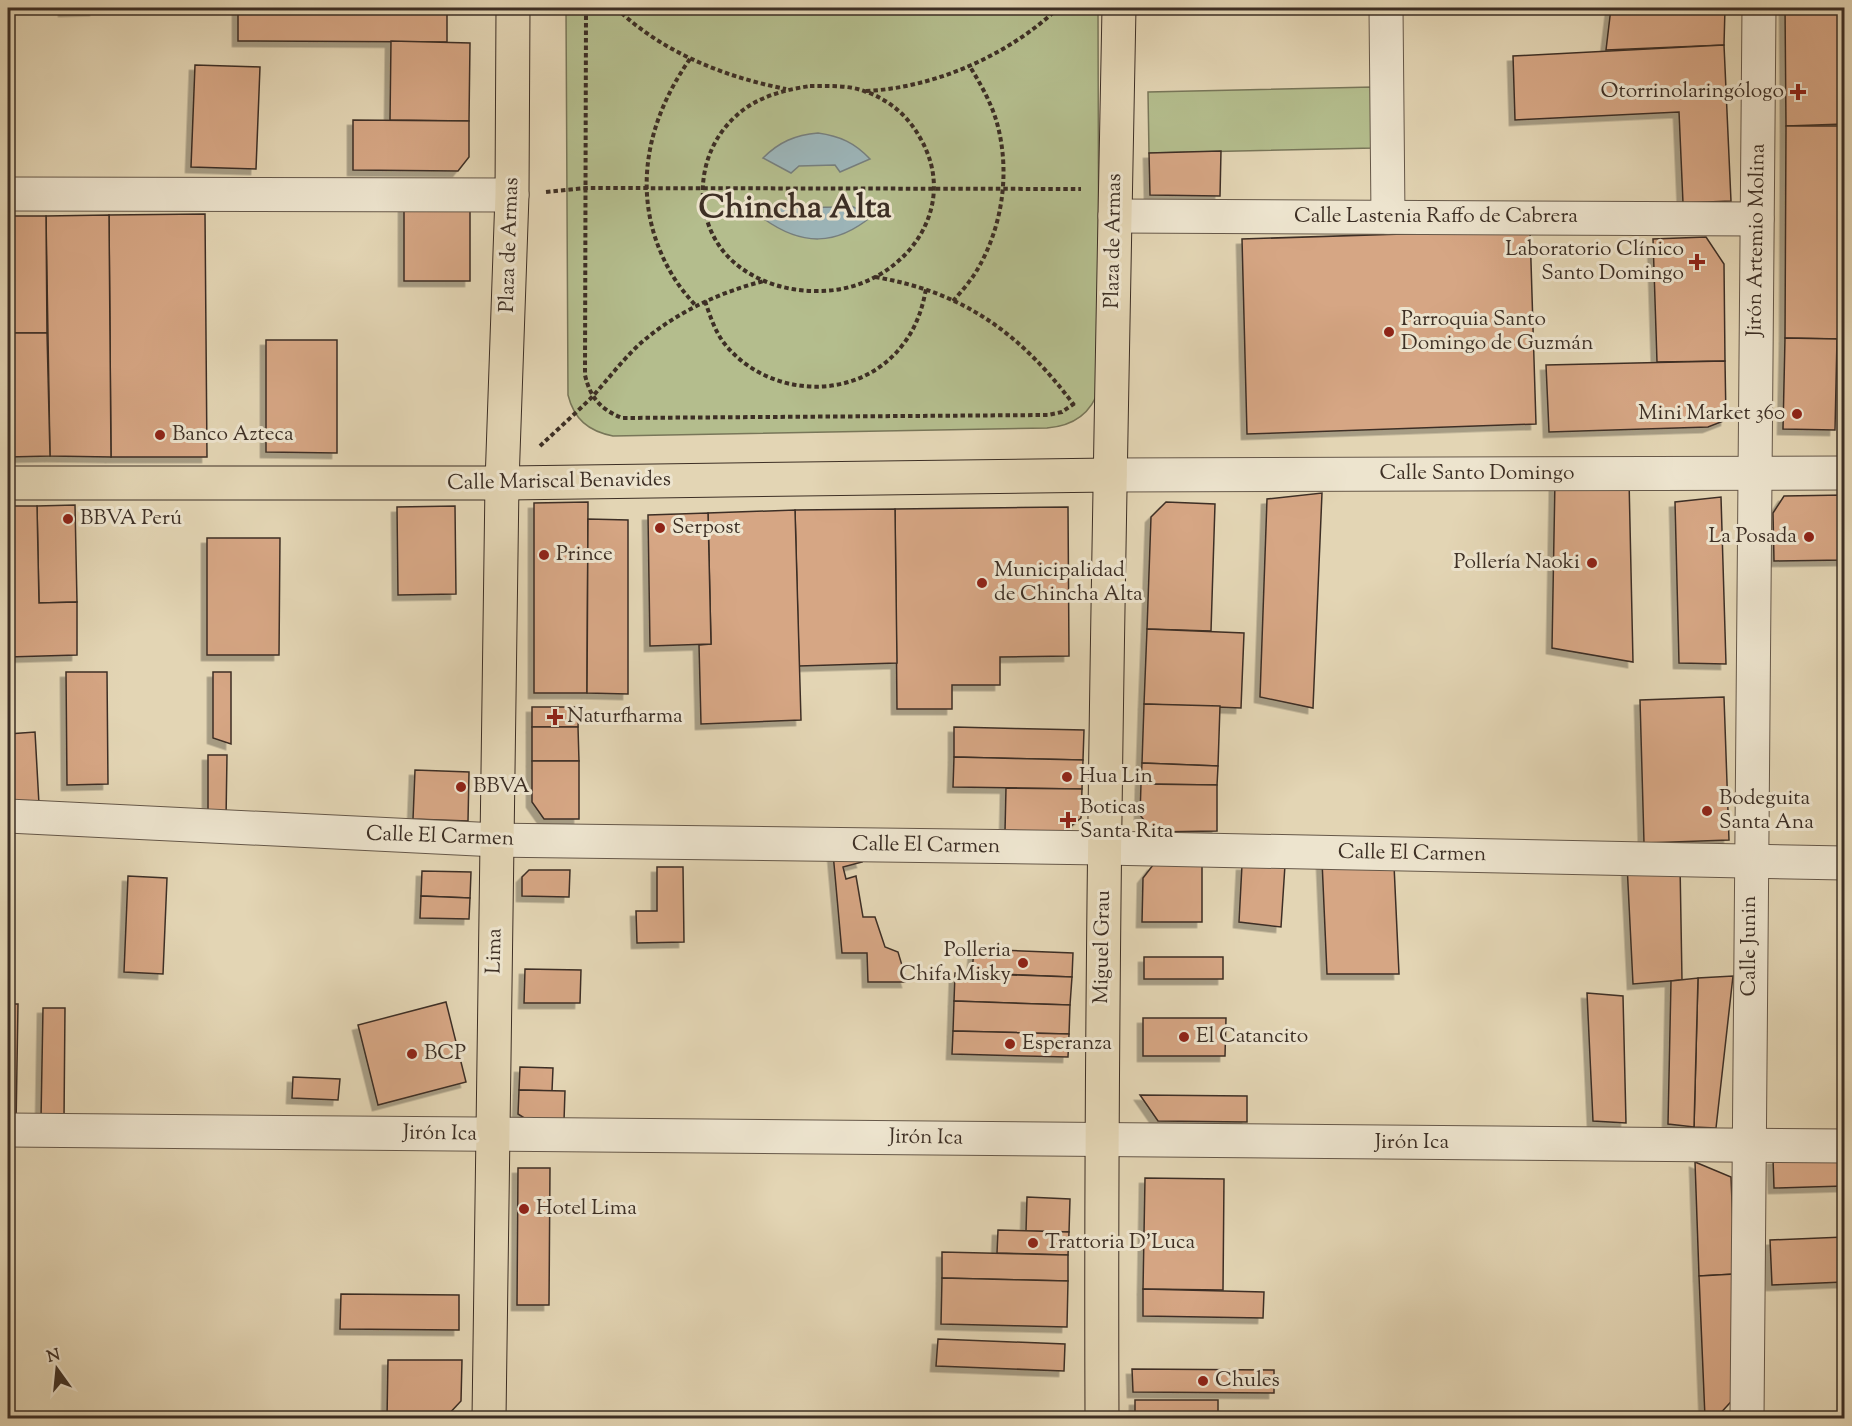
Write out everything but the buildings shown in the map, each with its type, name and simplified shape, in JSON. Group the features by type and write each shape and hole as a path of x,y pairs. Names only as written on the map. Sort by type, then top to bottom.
{"main road":[{"name":"Plaza de Armas","path":"502,483 512,195 513,8"},
{"name":"Plaza de Armas","path":"1110,475 1119,8"},
{"name":"Calle Mariscal Benavides","path":"8,483 502,483 1110,475"},
{"name":"Miguel Grau","path":"1102,1419 1101,1140 1110,475"},
{"name":"Lima","path":"489,1419 502,483"}],"street":[{"path":"1386,8 1388,217"},
{"name":"Jirón Artemio Molina","path":"1754,473 1759,8"},
{"path":"8,194 512,195"},
{"name":"Calle Lastenia Raffo de Cabrera","path":"1115,202 1388,217 1757,219"},
{"name":"Calle Junin","path":"1747,1419 1754,473"},
{"name":"Calle Santo Domingo","path":"1110,475 1845,473"},
{"name":"Calle El Carmen","path":"8,816 497,840 1104,848 1845,863"},
{"name":"Jirón Ica","path":"8,1130 1845,1146"}],"path":[{"path":"586,8 585,375 592,396 604,409 622,418 1048,415 1062,412 1074,405 1078,399"},
{"path":"616,8 652,36 690,59 723,73 789,89"},
{"path":"865,91 917,84 969,65 1023,36 1058,8"},
{"path":"690,59 665,98 654,128 648,159 647,188 651,223 661,253 676,282 696,306"},
{"path":"954,301 973,276 988,248 998,218 1003,189 1003,155 997,123 986,93 969,65"},
{"path":"837,86 865,91 883,99 900,112 914,128 925,146 934,189 927,221 910,251 893,266 849,288 802,291 765,281 742,269 726,253 712,234 705,213 702,188 704,169 711,149 722,130 755,102 789,89 837,86"},
{"path":"512,195 586,188 1003,189 1115,202"},
{"path":"875,277 926,289 954,301 994,324 1025,347 1051,375 1079,415"},
{"path":"502,483 592,396 643,342 673,319 705,301 740,287 765,281"},
{"path":"705,301 712,322 724,342 757,372 789,384 823,387 845,384 865,376 884,364 900,349 922,311 926,289"}],"green space":[{"path":"566,8 1098,8 1099,389 1096,398 1086,412 1065,425 1047,428 613,436 596,431 583,423 574,411 568,395"},
{"path":"1373,87 1374,148 1149,153 1148,92"}],"water":[{"path":"818,133 847,141 870,159 840,172 835,165 799,166 791,173 763,158 788,140"},
{"path":"787,201 795,208 835,207 835,203 841,201 872,216 845,233 819,239 805,238 778,228 764,219"}],"place":[{"name":"Otorrinolaringólogo","path":"1798,92"},
{"name":"Laboratorio Clínico Santo Domingo","path":"1697,262"},
{"name":"Parroquia Santo Domingo de Guzmán","path":"1389,332"},
{"name":"Mini Market 360","path":"1797,414"},
{"name":"Banco Azteca","path":"160,435"},
{"name":"BBVA Perú","path":"68,519"},
{"name":"Serpost","path":"660,528"},
{"name":"La Posada","path":"1809,537"},
{"name":"Prince","path":"544,555"},
{"name":"Pollería Naoki","path":"1592,563"},
{"name":"Municipalidad de Chincha Alta","path":"982,583"},
{"name":"Naturfharma","path":"555,717"},
{"name":"Hua Lin","path":"1067,777"},
{"name":"BBVA","path":"461,787"},
{"name":"Bodeguita Santa Ana","path":"1707,811"},
{"name":"Boticas Santa Rita","path":"1068,820"},
{"name":"Polleria Chifa Misky","path":"1023,963"},
{"name":"El Catancito","path":"1184,1037"},
{"name":"Esperanza","path":"1010,1044"},
{"name":"BCP","path":"412,1054"},
{"name":"Hotel Lima","path":"524,1209"},
{"name":"Trattoria D'Luca","path":"1033,1243"},
{"name":"Chules","path":"1203,1381"}],"district":[{"name":"Chincha Alta","path":"795,209"}]}
